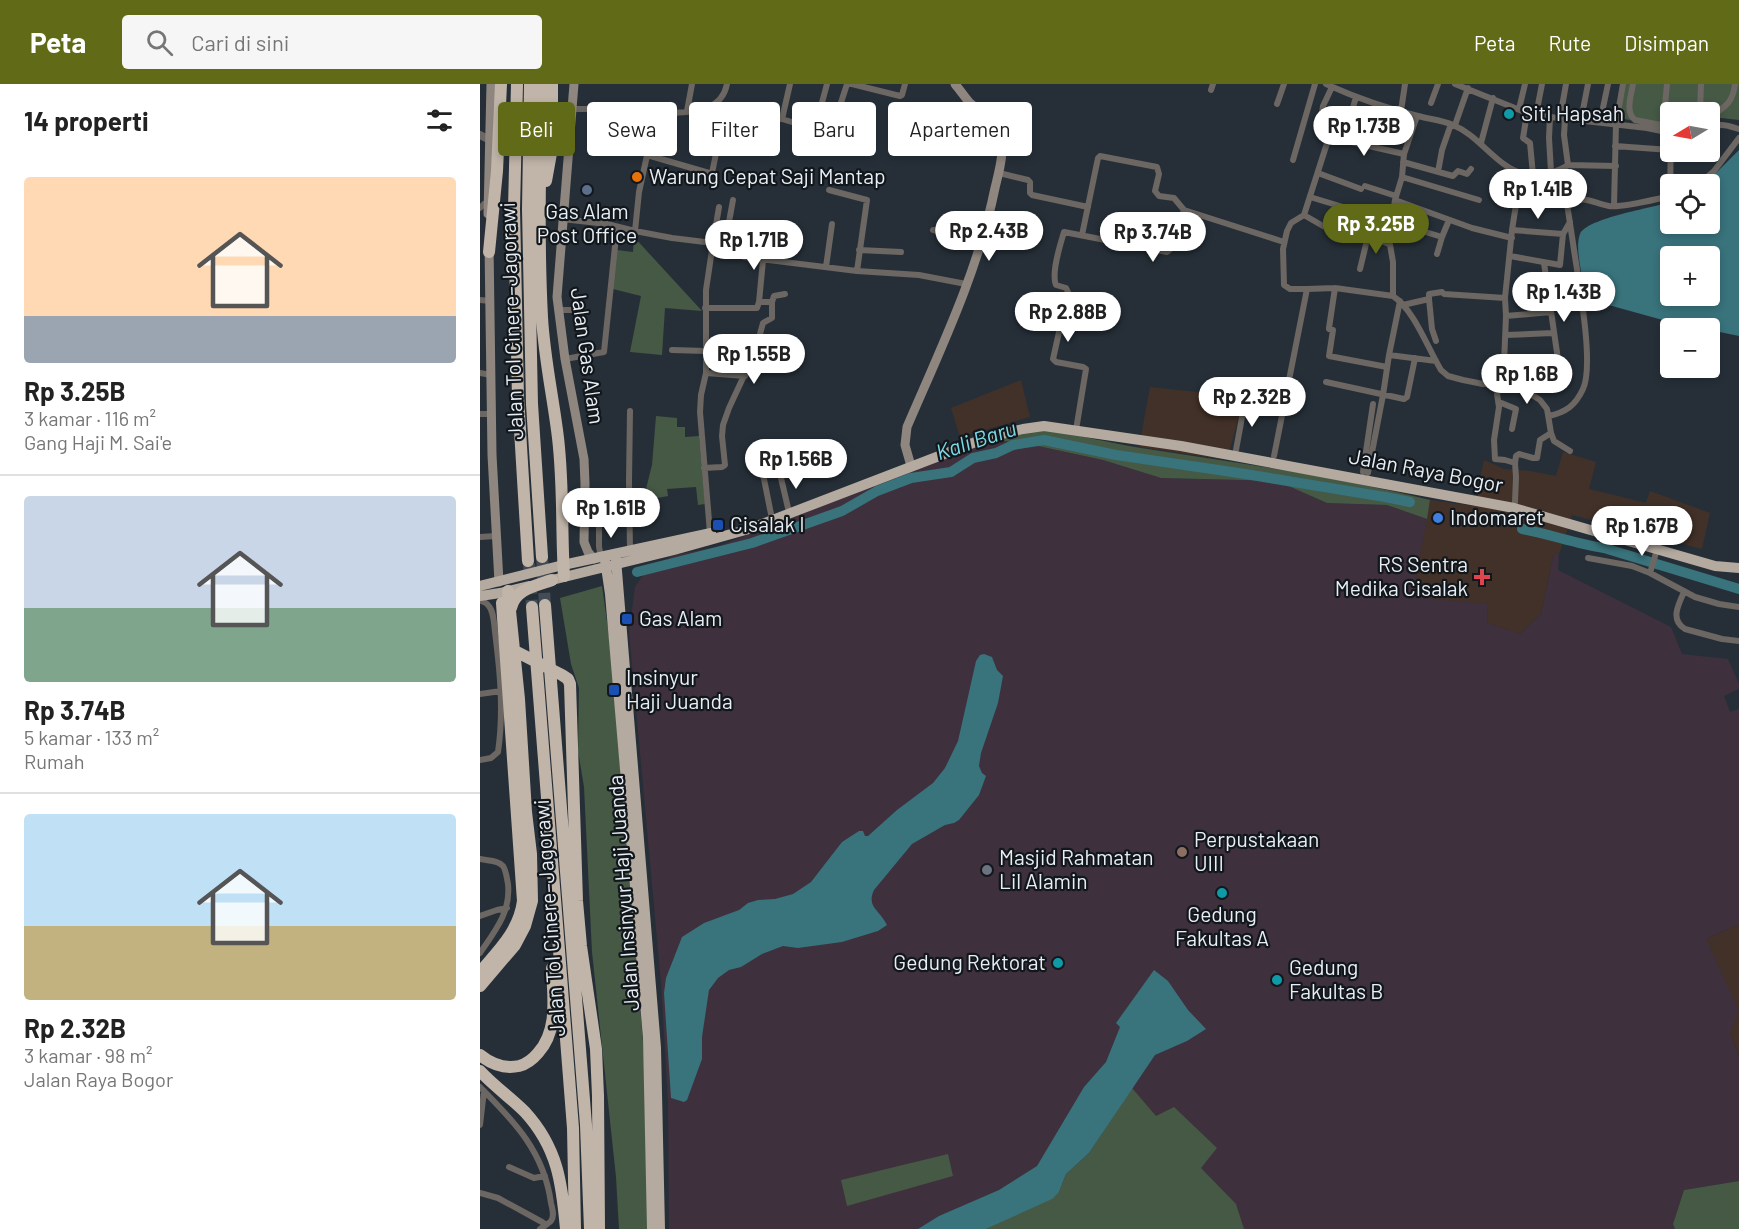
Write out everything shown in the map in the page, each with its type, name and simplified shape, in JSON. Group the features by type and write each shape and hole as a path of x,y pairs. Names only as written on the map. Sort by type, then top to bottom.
{"highway":[{"path":"489,252 497,171 501,84"},
{"name":"Jalan Tol Cinere–Jagorawi","path":"517,84 514,209 518,398 528,561"},
{"name":"Jalan Tol Cinere–Jagorawi","path":"530,84 528,209 532,404 542,557"},
{"path":"542,84 540,209 543,329 544,352 560,461 558,572"},
{"path":"540,209 552,148 552,84"},
{"name":"Jalan Raya Bogor","path":"606,560 647,557 759,525 984,432 1045,420 1181,443 1514,508 1715,566 1739,568"},
{"name":"Jalan Raya Bogor","path":"1218,450 1236,450 1274,456 1515,502 1657,550 1739,561"},
{"name":"Jalan Raya Bogor","path":"480,596 503,586 558,572 582,572 630,551 710,533 771,514 910,463"},
{"path":"620,601 624,577 628,569 634,563 647,557"},
{"path":"510,613 513,601 518,594 558,572 606,560"},
{"name":"Jalan Insinyur Haji Juanda","path":"606,560 648,1038 652,1229"},
{"name":"Jalan Insinyur Haji Juanda","path":"606,560 620,601 656,1057 660,1229"},
{"path":"582,572 602,580 610,594"},
{"path":"480,586 503,586"},
{"path":"480,986 515,945 525,926 532,901 533,884 526,812 518,653 503,586"},
{"path":"480,972 515,928 523,901 503,586"},
{"name":"Jalan Tol Cinere–Jagorawi","path":"545,605 586,1125 590,1229"},
{"name":"Jalan Tol Cinere–Jagorawi","path":"532,607 573,1128 575,1229"},
{"path":"518,653 562,675 568,679 570,684 581,946 596,1049 599,1229"},
{"path":"480,1055 499,1066 524,1064 536,1056 550,1035 554,1006 551,941 553,880"},
{"path":"480,1071 524,1111 546,1140 555,1158 560,1177 566,1229"}],"main road":[{"path":"491,84 490,140 484,206 489,252 485,301 496,536 503,586"},
{"name":"Jalan Gas Alam","path":"573,102 574,84"},
{"path":"910,463 905,445 907,427 950,328 982,239 999,173 1002,148 998,128 970,102 955,84"},
{"name":"Jalan Gas Alam","path":"568,156 557,290 558,310 584,459 584,542 588,552 606,560"}],"street":[{"path":"677,113 687,111 692,84"},
{"path":"718,102 723,97 727,84"},
{"path":"790,84 782,118 792,121"},
{"path":"822,102 827,84"},
{"path":"841,102 847,84"},
{"path":"852,84 902,96 905,84"},
{"path":"1277,104 1284,84"},
{"path":"1293,160 1316,84"},
{"path":"1401,111 1405,84"},
{"path":"1431,103 1438,84"},
{"path":"1519,109 1525,84"},
{"path":"1536,115 1542,84"},
{"path":"1566,84 1562,118 1568,165"},
{"path":"1581,120 1588,84"},
{"path":"1600,122 1608,84"},
{"path":"1614,206 1616,124 1623,84"},
{"path":"1633,84 1629,113 1631,117 1635,120 1660,124"},
{"path":"1665,102 1667,84"},
{"path":"1700,102 1701,84"},
{"path":"1720,111 1734,96 1735,84"},
{"path":"1570,451 1554,441 1547,409 1540,400 1529,393 1500,383 1483,384 1448,376 1436,361 1402,303 1393,296 1335,288 1290,289 1284,285 1284,242 1291,223 1304,215 1329,137 1329,131 1320,126 1329,85 1356,97 1453,125 1481,143 1499,161 1521,173 1533,176 1562,170 1568,165 1616,166"},
{"path":"1437,172 1442,150 1453,125 1461,86 1527,113 1660,131"},
{"path":"1348,125 1356,97"},
{"path":"1481,143 1493,98"},
{"path":"1379,131 1385,106"},
{"path":"1527,113 1523,138 1530,143 1533,176"},
{"path":"1393,296 1393,262 1389,244 1395,198 1402,177 1404,154 1417,116"},
{"path":"1550,117 1551,172"},
{"path":"1720,125 1739,129"},
{"path":"480,135 490,140"},
{"path":"1329,137 1404,154"},
{"path":"1711,174 1739,138"},
{"path":"1615,146 1660,149"},
{"path":"635,231 639,192 647,156"},
{"path":"651,156 712,173 716,156"},
{"path":"1082,235 1100,156 1157,168 1156,193 1159,196 1174,198 1184,210 1284,242"},
{"path":"1403,162 1453,176 1457,172 1467,174 1471,169"},
{"path":"1549,416 1571,407 1583,389 1587,378 1585,328 1562,170"},
{"path":"999,173 1028,180 1032,195 1088,207"},
{"path":"1318,173 1395,198 1449,220 1512,238"},
{"path":"1515,463 1494,459 1494,440 1499,402 1497,394 1504,363 1505,298 1521,173"},
{"path":"1402,177 1479,200"},
{"path":"829,190 867,200 857,271"},
{"path":"1310,197 1442,237"},
{"path":"1568,204 1583,199 1614,206 1660,198"},
{"path":"724,249 733,200"},
{"path":"710,533 700,412 706,373 705,308 719,207"},
{"path":"1076,427 1086,369 1056,362 1053,356 1068,292 1066,288 1056,285 1054,281 1064,232 1167,252 1172,248 1184,210"},
{"path":"1304,215 1323,226 1368,236 1389,244"},
{"path":"562,219 713,243 744,257 857,271 919,275 966,284"},
{"path":"1437,254 1449,220"},
{"path":"1510,256 1560,265 1563,234 1570,222"},
{"path":"826,267 832,224"},
{"path":"565,359 604,352 617,227"},
{"path":"933,230 982,239"},
{"path":"1512,230 1563,234"},
{"path":"1360,269 1368,236"},
{"path":"859,250 901,252"},
{"path":"705,308 757,308 763,260"},
{"path":"1544,263 1562,387"},
{"path":"1335,288 1329,328 1332,330 1329,356 1387,367"},
{"path":"1274,456 1307,290"},
{"path":"1436,341 1433,334 1429,294 1442,292 1444,294 1505,298"},
{"path":"704,468 725,465 722,430 729,408 755,352 763,322 772,318 774,296 785,294"},
{"path":"1402,303 1429,299"},
{"path":"759,302 772,302"},
{"path":"1366,473 1389,355 1402,303"},
{"path":"558,310 577,310"},
{"path":"1506,316 1551,312"},
{"path":"1506,335 1553,333"},
{"path":"672,350 706,351"},
{"path":"1389,355 1436,361"},
{"path":"1326,382 1403,400 1407,398 1415,358"},
{"path":"1504,363 1558,366"},
{"path":"480,373 490,375"},
{"path":"706,373 745,376"},
{"path":"1236,450 1245,401"},
{"path":"1499,402 1516,409 1512,429"},
{"path":"1366,473 1372,404"},
{"path":"630,411 630,551"},
{"path":"480,414 491,414"},
{"path":"1515,502 1516,456 1519,454 1538,458 1540,440 1551,433"},
{"path":"763,474 771,514"},
{"path":"781,478 788,508"},
{"path":"598,523 599,547 606,560"},
{"path":"480,537 496,536"},
{"path":"1651,571 1657,550"},
{"path":"1588,558 1651,571 1683,592 1704,600 1739,607"},
{"path":"1683,592 1676,614 1680,627 1739,641"},
{"path":"480,600 488,605 493,621 502,717 498,752 490,758 480,760"},
{"path":"480,694 501,691"},
{"path":"480,859 503,866 508,890 504,917 480,953"},
{"path":"480,916 507,908"},
{"path":"480,940 490,938"},
{"path":"480,1125 482,1089"},
{"path":"480,1193 498,1198 543,1222 543,1227 551,1221 553,1216 545,1176 538,1159 522,1131 482,1089"},
{"path":"509,1167 534,1178 545,1176"}],"shaded area":[{"path":"1021,380 1030,417 960,437 951,408"},
{"path":"1150,387 1244,397 1227,460 1139,447"},
{"path":"997,440 1103,460 1161,478 1277,481 1327,503 1387,505 1427,519 1412,597 1488,604 1487,623 1520,634 1541,614 1554,553 1559,554 1558,570 1671,627 1682,654 1728,659 1739,684 1739,689 1724,696 1730,712 1739,709 1739,924 1706,939 1739,1011 1730,1033 1739,1056 1739,1181 1684,1190 1673,1224 1675,1229 669,1229 668,1103 661,983 629,632 635,587 643,575 670,568 669,556 716,547"},
{"path":"1563,452 1596,462 1589,489 1646,503 1650,491 1710,513 1702,549 1572,515 1559,554 1554,553 1541,614 1520,634 1487,623 1488,605 1412,597 1430,500 1474,506 1484,460 1504,469 1556,476"},
{"path":"1739,924 1739,1056 1730,1033 1706,939"}],"green space":[{"path":"1625,84 1739,84 1739,120 1720,118 1720,102 1660,102 1660,126 1619,118"},
{"path":"634,237 702,311 665,308 662,355 630,352 641,296 609,288 617,250 633,252"},
{"path":"656,416 677,418 677,427 685,427 685,437 699,436 705,504 698,505 696,487 667,489 668,496 647,500 645,493 652,465"},
{"path":"1047,429 1129,446 1395,491 1430,500 1427,519 1387,505 1327,503 1277,481 1161,478 1103,460 997,440 964,451 989,437"},
{"path":"602,586 610,643 646,1078 648,1229 619,1229 616,1177 592,952 584,787 578,751 579,688 571,664 560,598"},
{"path":"1132,1088 1156,1116 1174,1107 1217,1148 1201,1168 1236,1204 1244,1229 986,1229 1059,1192 1066,1174 1089,1153"},
{"path":"948,1154 953,1176 847,1206 841,1180"},
{"path":"1739,1181 1739,1229 1675,1229 1673,1224 1684,1190"}],"water":[{"path":"1739,150 1739,336 1720,332 1720,318 1660,319 1587,299 1578,248 1580,234 1594,223 1660,205 1660,234 1720,234 1720,174 1715,174"},
{"path":"980,655 992,657 997,670 1003,676 998,703 981,753 979,766 986,776 979,795 959,820 945,825 912,844 874,890 873,905 887,925 878,931 842,942 798,948 783,946 762,954 741,967 729,970 718,978 709,990 702,1037 702,1059 687,1100 684,1102 671,1098 664,993 666,978 682,937 704,923 739,910 748,903 793,894 811,882 842,842 859,831 863,831 865,836 868,836 897,810 933,783 945,768 958,741 976,661"},
{"path":"1154,970 1168,981 1188,1010 1206,1029 1187,1041 1155,1055 1089,1153 1066,1174 1059,1192 1052,1199 986,1229 918,1229 939,1216 999,1190 1037,1166 1084,1087 1106,1062 1120,1027 1116,1023"}],"waterway":[{"name":"Kali Baru","path":"637,572 752,543 842,511 877,491 911,478 951,472 973,458 996,453 1013,445 1044,440 1116,455 1410,502"},
{"name":"Kali Baru","path":"1522,529 1604,548 1739,589"}],"tunnel":[{"path":"542,557 545,605"},
{"path":"529,564 532,607"}],"place":[{"name":"Siti Hapsah","path":"1509,114"},
{"name":"Warung Cepat Saji Mantap","path":"637,177"},
{"name":"Gas Alam Post Office","path":"587,190"},
{"name":"Indomaret","path":"1438,518"},
{"name":"Cisalak I","path":"718,525"},
{"name":"RS Sentra Medika Cisalak","path":"1482,577"},
{"name":"Gas Alam","path":"627,619"},
{"name":"Insinyur Haji Juanda","path":"614,690"},
{"name":"Perpustakaan UIII","path":"1182,852"},
{"name":"Masjid Rahmatan Lil Alamin","path":"987,870"},
{"name":"Gedung Fakultas A","path":"1222,893"},
{"name":"Gedung Rektorat","path":"1058,963"},
{"name":"Gedung Fakultas B","path":"1277,980"}]}
